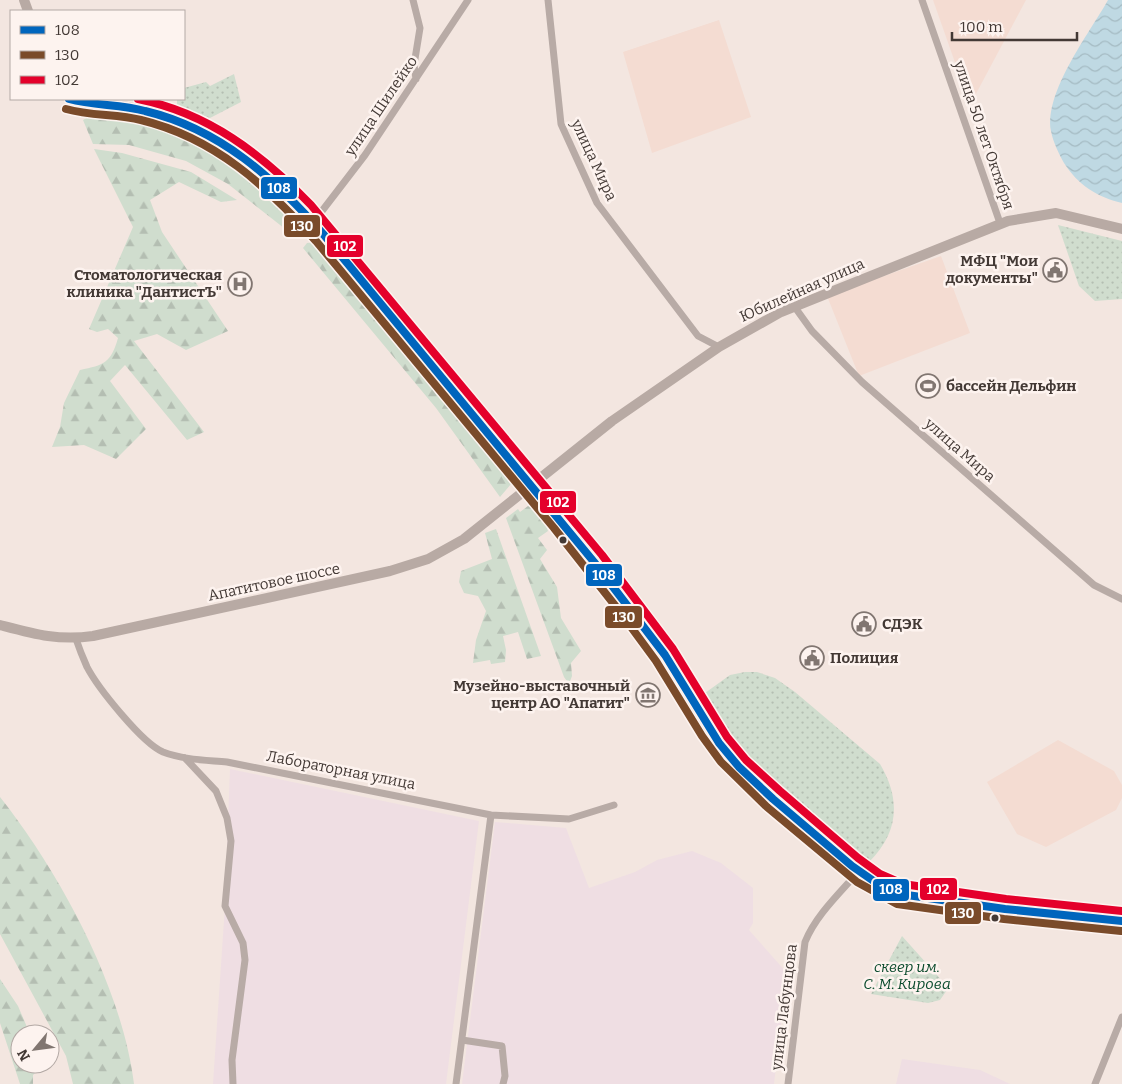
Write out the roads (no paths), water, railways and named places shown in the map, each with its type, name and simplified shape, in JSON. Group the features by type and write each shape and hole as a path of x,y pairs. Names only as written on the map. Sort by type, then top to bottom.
{"street":[{"path":"413,0 420,28 414,65 416,79"},
{"name":"улица Шилейко","path":"312,224 365,155 468,0"},
{"name":"улица Мира","path":"548,0 562,124 596,203 698,336 719,347"},
{"name":"улица 50 лет Октября","path":"922,0 1000,224"},
{"path":"76,100 132,108 178,120 215,139 264,172 312,224 531,484 656,642 680,677 716,740 737,766 862,873 885,888 921,898 1122,921"},
{"name":"Юбилейная улица","path":"531,484 598,432 719,347 753,326 794,306 1000,224 1037,215 1063,214 1122,229"},
{"name":"улица Мира","path":"794,306 812,331 862,382 1094,585 1122,599"},
{"name":"Апатитовое шоссе","path":"0,624 47,638 76,639 357,579 428,559 464,539 531,484"},
{"name":"Лабораторная улица","path":"76,639 88,667 97,681 142,737 162,751 185,758 227,762 491,815 568,819 614,805"},
{"name":"Лабораторная улица","path":"185,758 216,791 227,818 231,841 225,906 243,943 245,960 232,1060 233,1084"},
{"path":"456,1084 491,815"},
{"name":"улица Лабунцова","path":"788,1084 805,942 814,925 845,887 862,873"},
{"path":"1095,1084 1122,1017"},
{"path":"462,1040 502,1046 504,1084"}],"water":[{"path":"1108,0 1122,0 1122,203 1096,194 1075,178 1062,159 1051,131 1054,99 1061,81"}],"place":[{"name":"МФЦ \"Мои документы\"","path":"1055,270"},
{"name":"Стоматологическая клиника \"ДантистЪ\"","path":"240,284"},
{"name":"бассейн Дельфин","path":"928,386"},
{"name":"СДЭК","path":"864,624"},
{"name":"Полиция","path":"812,658"},
{"name":"Музейно-выставочный центр АО \"Апатит\"","path":"648,695"}],"park label":[{"name":"сквер им. С. М. Кирова","path":"907,976"}]}
